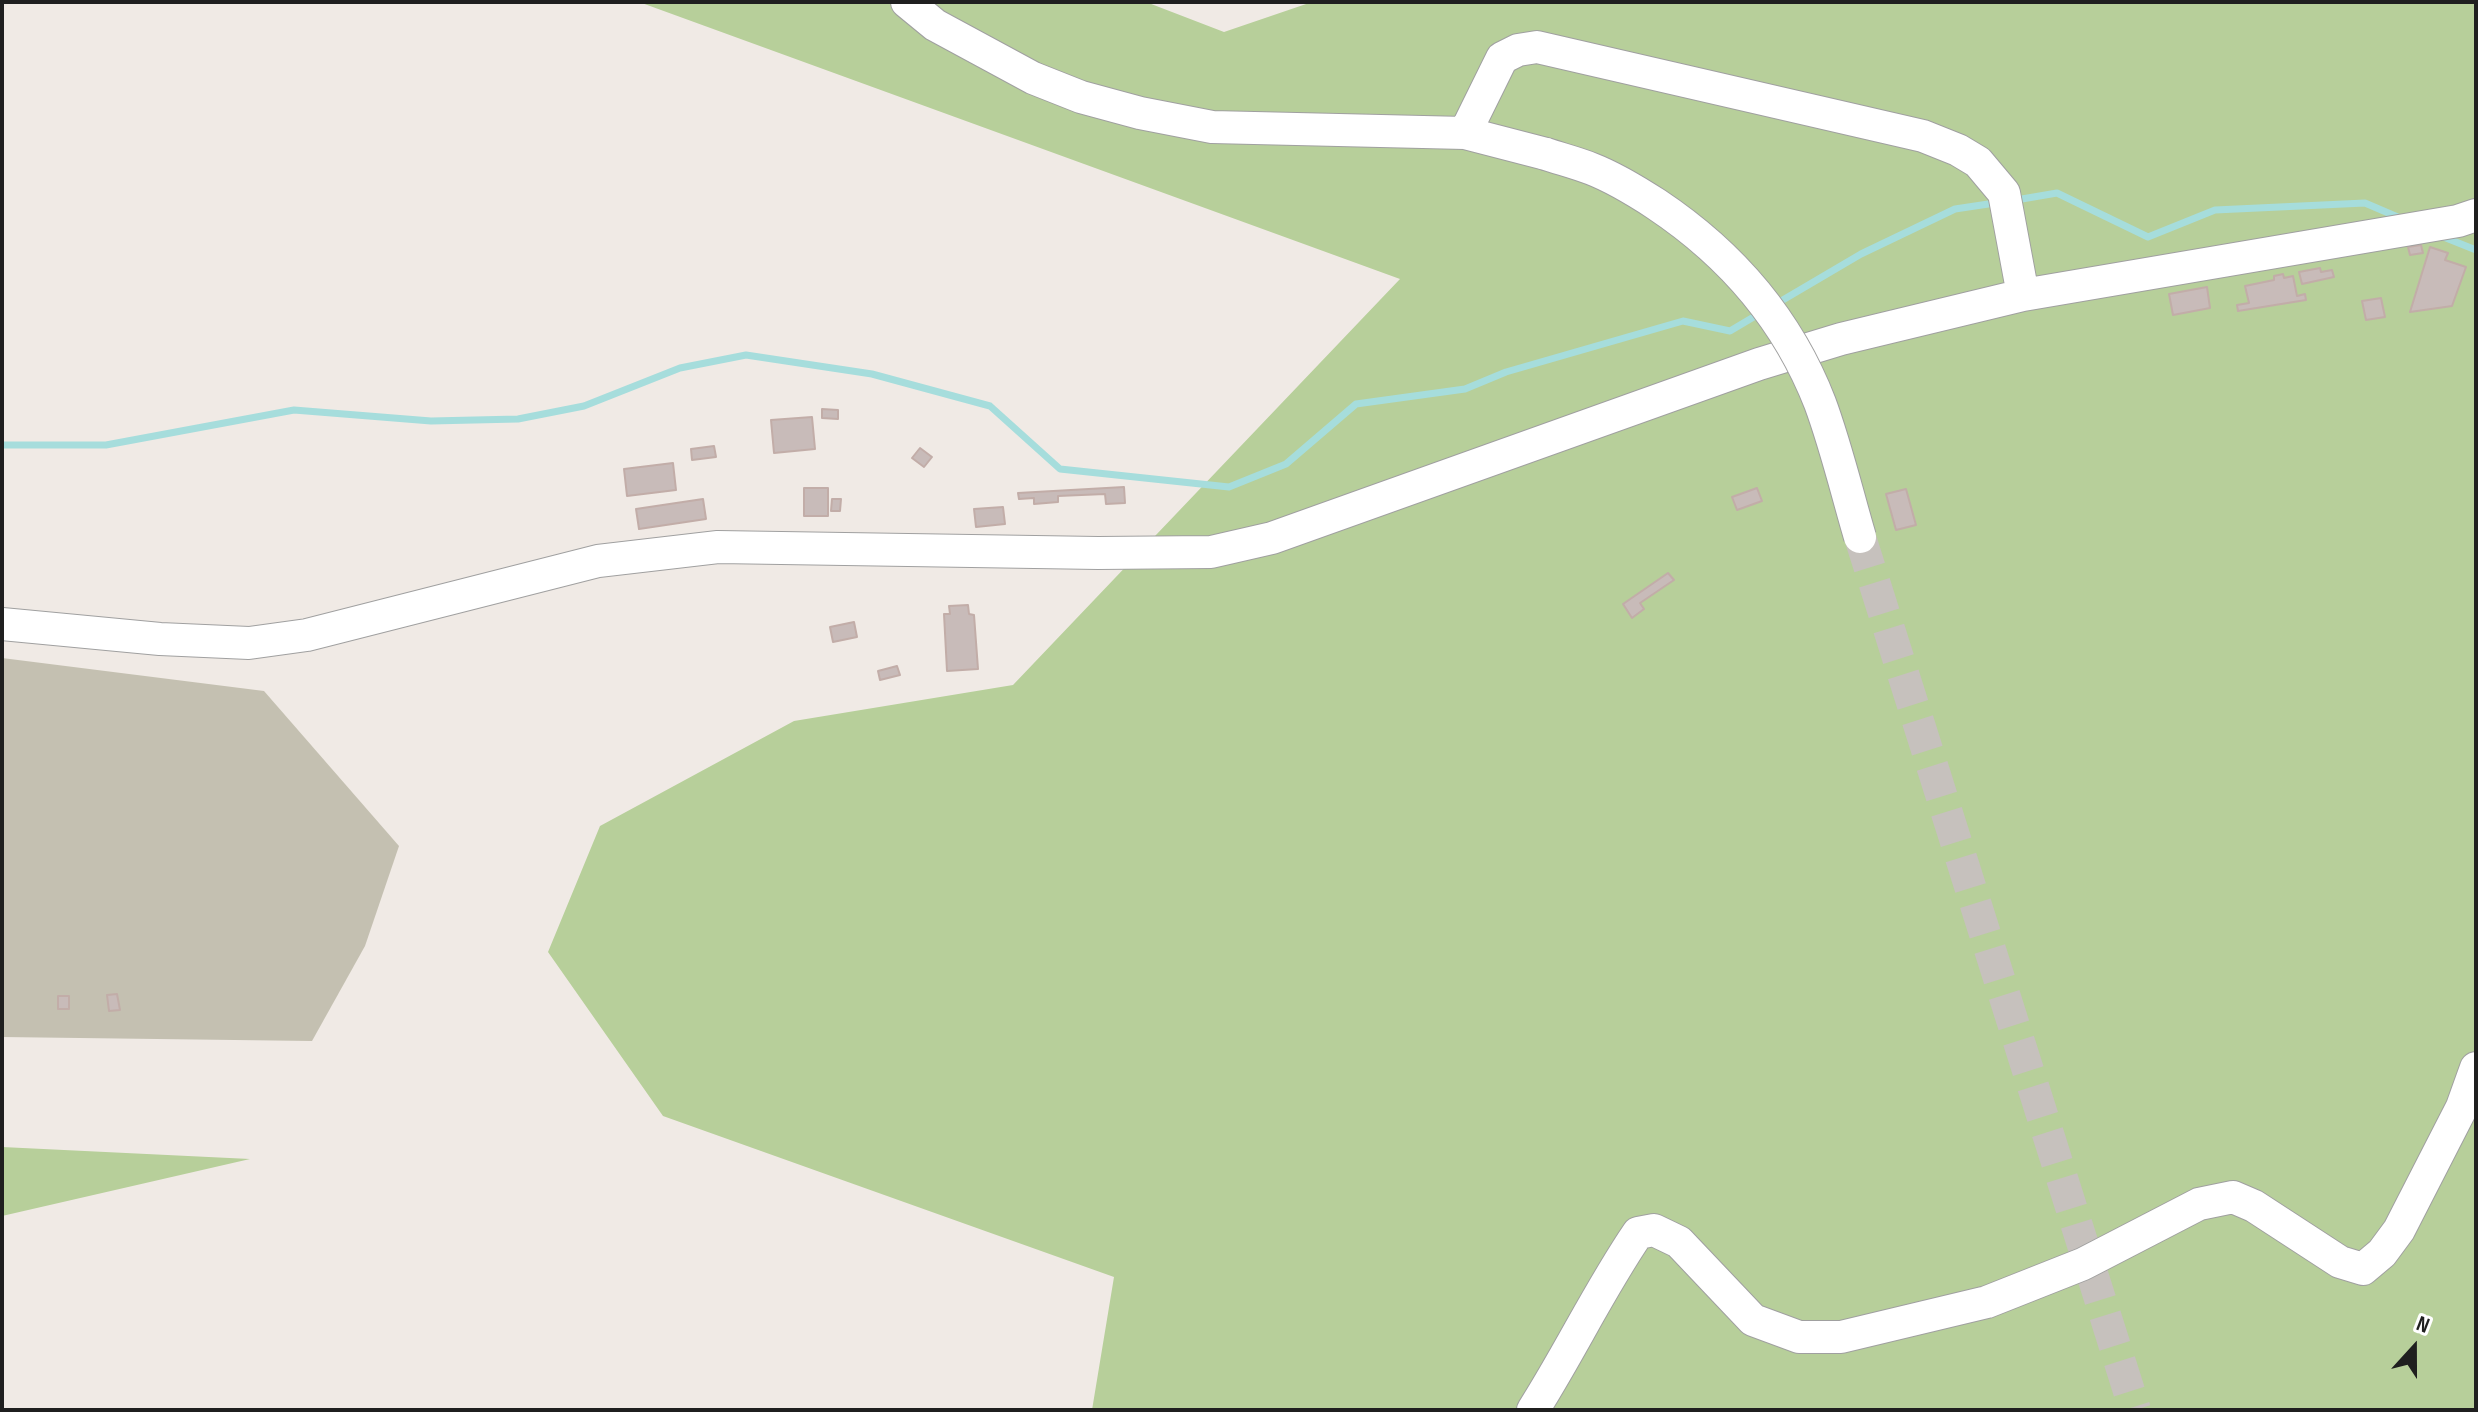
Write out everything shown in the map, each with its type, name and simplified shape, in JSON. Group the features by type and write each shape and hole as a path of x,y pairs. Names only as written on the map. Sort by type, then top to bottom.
{"street":[{"path":"907,2 935,25 1033,78 1081,97 1140,113 1212,127 1465,133 1594,170 1632,189 1710,243 1773,314 1820,403 1860,537"},
{"path":"1465,133 1502,58 1518,50 1537,47 1923,136 1978,162 2004,193 2023,295"},
{"path":"2,624 160,639 249,643 307,635 598,561 718,547 1211,552 1272,538 1759,364 1841,339 2023,295 2467,218"},
{"path":"1533,1410 1611,1272 1638,1233 1654,1230 1679,1242 1753,1320 1799,1337 1841,1337 1987,1302 2083,1264 2199,1204 2233,1197 2254,1206 2340,1262 2363,1269 2382,1253 2399,1230 2462,1107 2476,1068"}],"shaded area":[{"path":"2,658 264,691 399,846 365,946 312,1041 2,1037"}],"green space":[{"path":"639,2 1146,2 1224,32 1312,2 2476,2 2476,1410 1092,1410 1114,1277 663,1116 548,952 600,826 794,721 1013,685 1400,279"},
{"path":"2,1147 250,1159 2,1216"}],"building":[{"path":"2421,245 2423,253 2410,255 2408,247"},
{"path":"2430,247 2448,253 2445,260 2466,267 2452,306 2410,312"},
{"path":"2320,268 2321,272 2332,270 2334,277 2302,284 2299,272"},
{"path":"2283,274 2284,278 2293,276 2297,296 2305,294 2306,300 2238,311 2237,305 2249,303 2245,286 2274,280 2274,276"},
{"path":"2207,287 2210,308 2173,315 2169,294"},
{"path":"2381,298 2385,317 2366,320 2362,301"},
{"path":"822,409 838,410 838,419 822,418"},
{"path":"812,417 815,449 774,453 771,420"},
{"path":"714,446 716,457 692,460 691,449"},
{"path":"920,448 932,457 924,467 912,458"},
{"path":"673,463 676,490 627,496 624,469"},
{"path":"1124,487 1125,503 1106,504 1105,494 1058,496 1058,502 1034,504 1034,498 1019,499 1018,493"},
{"path":"804,488 828,488 828,516 804,516"},
{"path":"1757,488 1762,501 1737,510 1732,497"},
{"path":"1906,489 1916,525 1896,530 1886,494"},
{"path":"703,499 706,519 639,529 636,509"},
{"path":"832,499 841,499 840,511 831,511"},
{"path":"1003,507 1005,524 976,527 974,509"},
{"path":"1668,573 1674,580 1640,603 1644,609 1632,618 1623,604"},
{"path":"968,605 969,614 974,615 978,669 947,671 944,614 950,614 949,606"},
{"path":"854,622 857,637 833,642 830,627"},
{"path":"897,666 900,675 880,680 878,671"},
{"path":"117,994 120,1010 109,1011 107,995"},
{"path":"58,996 69,996 69,1009 58,1009"}],"waterway":[{"path":"2016,200 2057,193 2148,237 2215,210 2365,203 2400,218"},
{"path":"1776,304 1861,254 1955,209 1995,203"},
{"path":"2441,236 2476,250"},
{"path":"2,445 106,445 294,410 431,421 518,419 584,406 680,368 746,355 872,374 990,406 1060,469 1229,487 1286,464 1356,404 1465,389 1506,372 1683,321 1730,331 1762,312"}],"tunnel":[{"path":"1860,537 2135,1410"}]}
